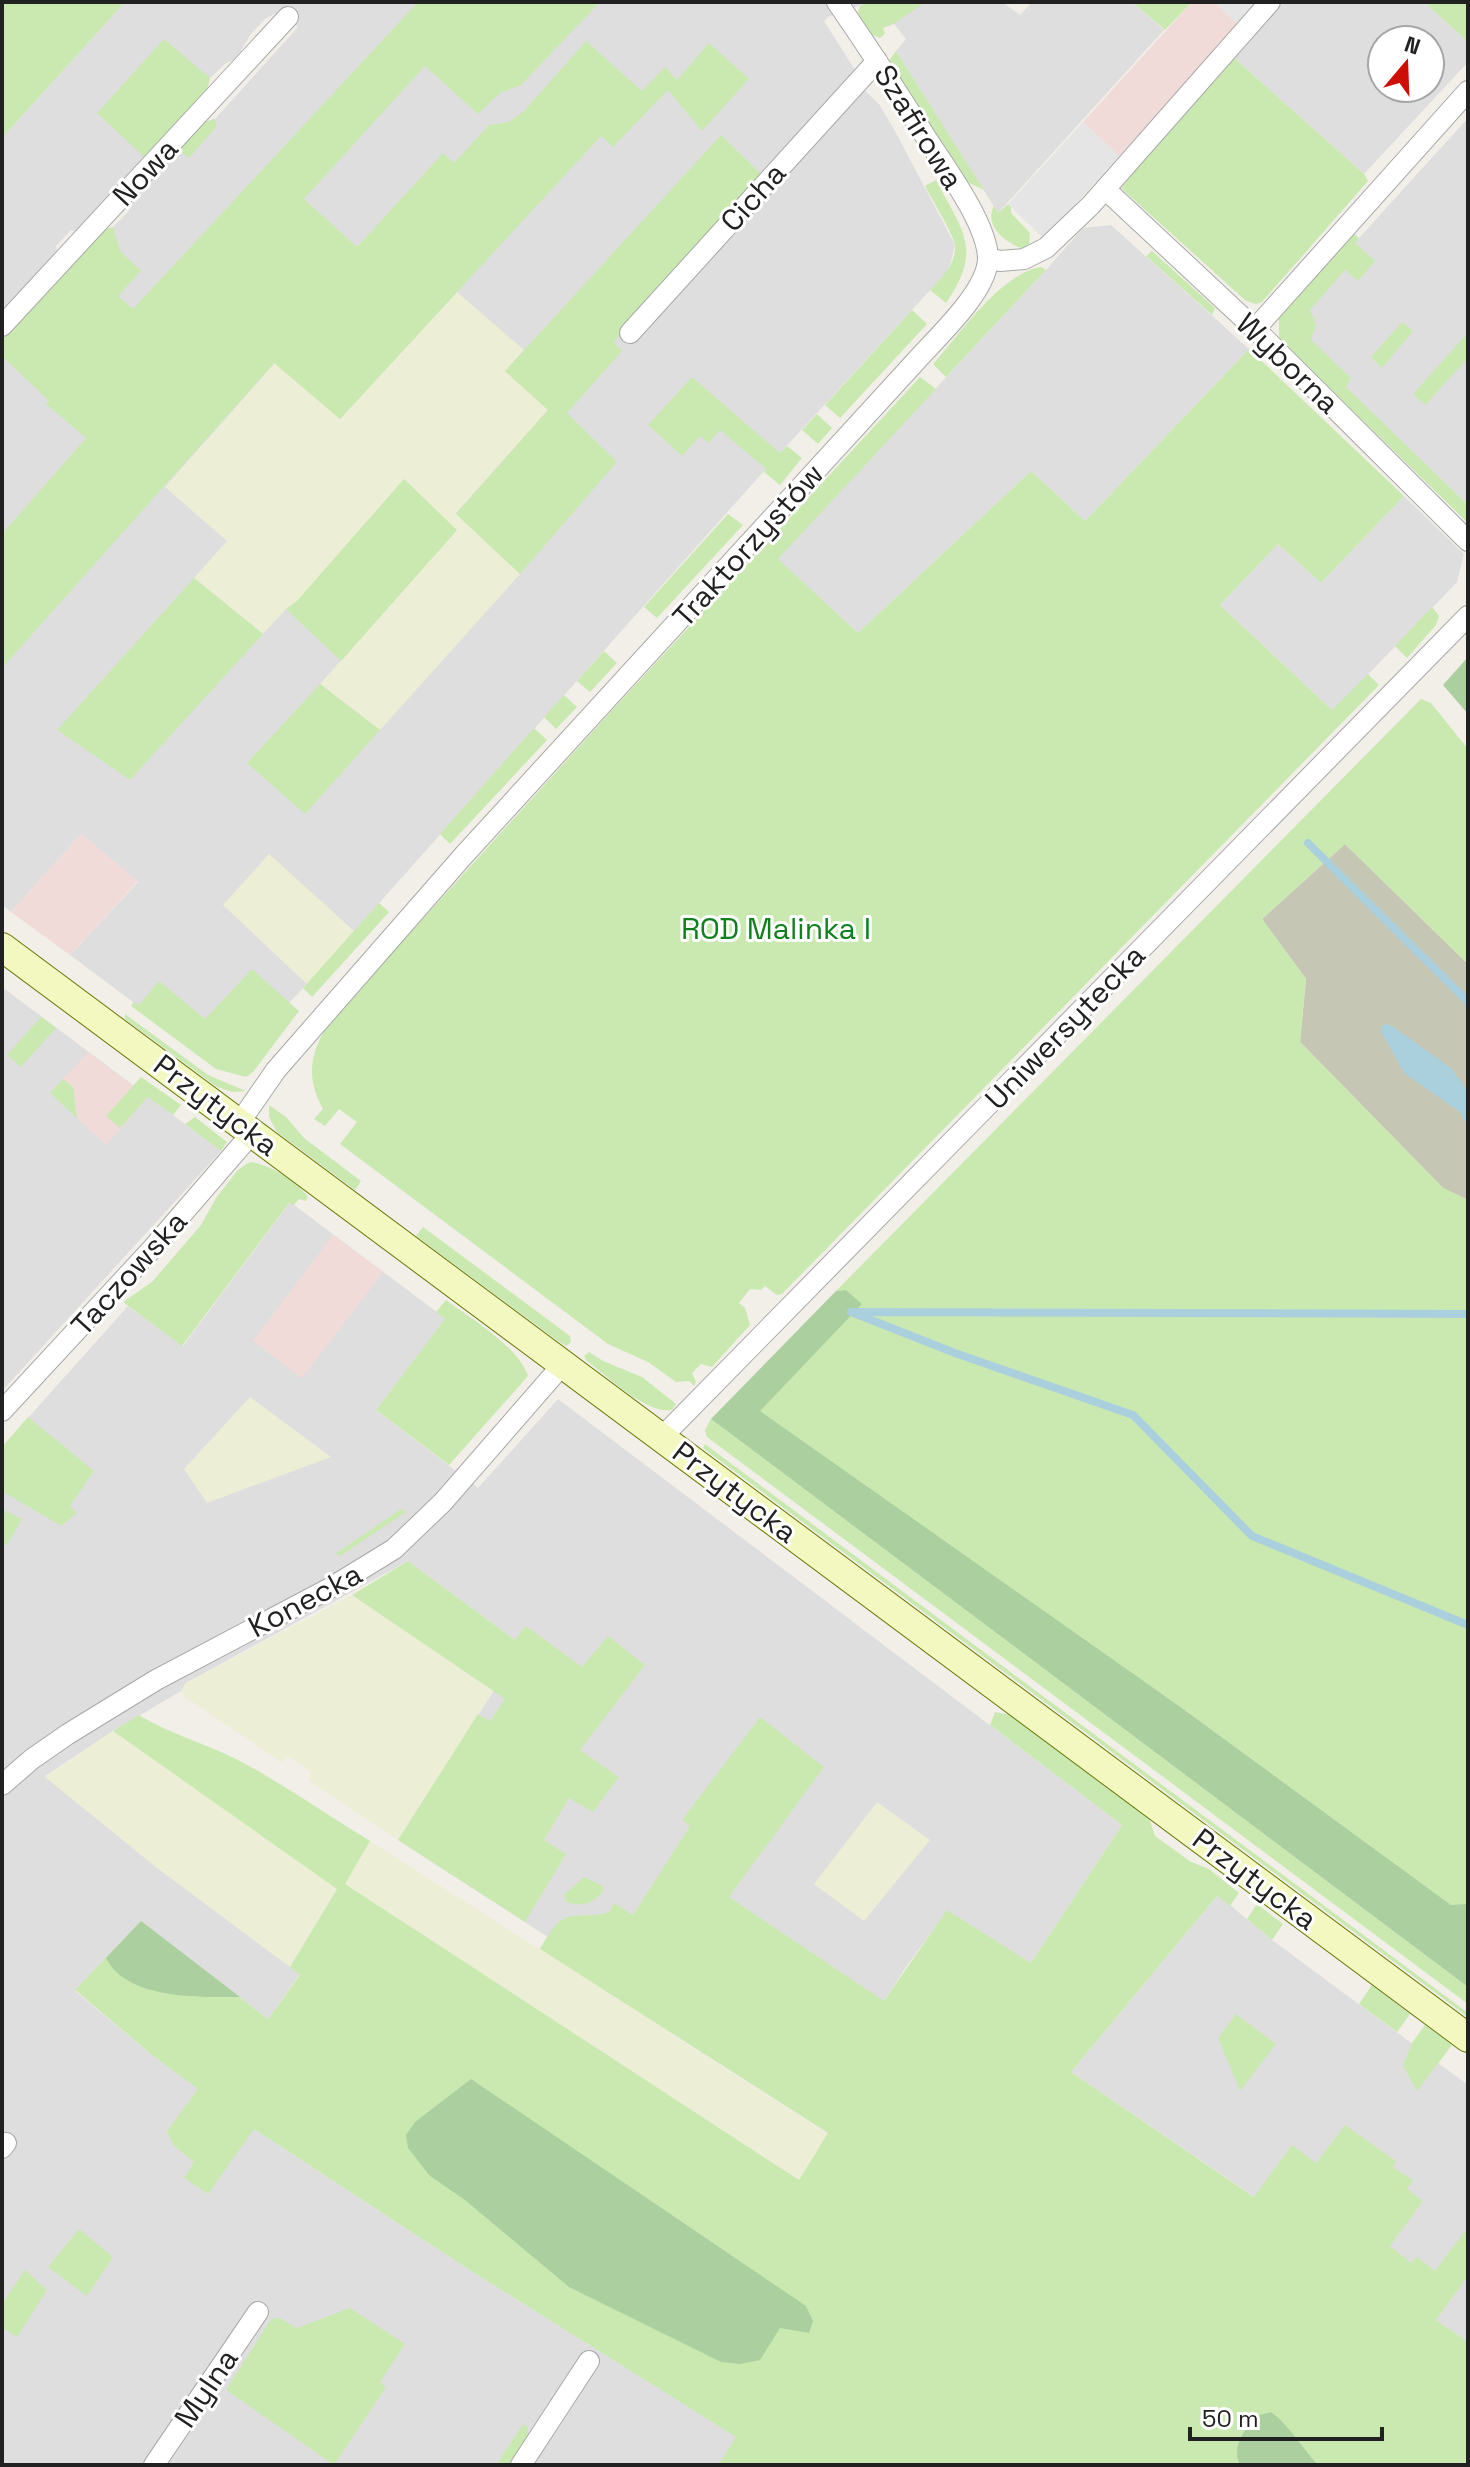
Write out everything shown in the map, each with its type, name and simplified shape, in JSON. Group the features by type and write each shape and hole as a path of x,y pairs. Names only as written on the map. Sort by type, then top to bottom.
{"main road":[{"name":"Przytycka","path":"2,947 1468,2038"}],"street":[{"name":"Szafirowa","path":"837,2 958,187 980,228 988,258"},
{"path":"988,258 1012,261 1036,254 1068,227 1270,2"},
{"name":"Nowa","path":"2,326 288,17"},
{"name":"Cicha","path":"630,333 877,61"},
{"path":"1255,329 1468,91"},
{"name":"Wyborna","path":"1105,189 1255,329 1468,541"},
{"name":"Traktorzystów","path":"246,1127 276,1070 464,855 959,313 978,286 988,258"},
{"name":"Uniwersytecka","path":"662,1437 1468,616"},
{"name":"Taczowska","path":"2,1411 152,1249 246,1127"},
{"name":"Konecka","path":"2,1785 68,1734 156,1680 332,1587 394,1549 443,1502 564,1363"},
{"name":"Mylna","path":"154,2465 258,2312"},
{"path":"521,2465 589,2361"}],"shaded area":[{"path":"125,2 1002,2 1020,15 1032,2 1132,2 1164,30 998,213 896,51 906,39 894,24 882,28 866,3 824,21 855,70 862,88 879,104 895,131 955,245 946,273 780,453 307,984 289,1003 211,1060 70,955 138,882 81,834 11,912 2,905 2,338 102,230 113,227 128,212 134,198 197,124 215,119 298,27 280,11 265,19 250,35 236,59 226,63 210,78 207,90 77,232 71,230 56,246 57,254 2,312 2,138"},
{"path":"1192,2 1215,2 1238,25 1119,156 1083,122"},
{"path":"1215,2 1258,2 1238,25"},
{"path":"1281,2 1424,2 1468,42 1468,62 1446,86 1446,24 1366,24 1366,104 1429,104 1364,174 1233,57"},
{"path":"1468,118 1468,505 1293,337 1292,312"},
{"path":"1083,122 1119,156 1044,239 1008,204"},
{"path":"1111,225 1249,349 1085,521 1031,471 858,633 777,559 1083,228"},
{"path":"457,292 524,350 505,371 548,410 456,513 520,574 380,730 320,684 457,530 296,602 263,634 194,578 227,541 165,487 275,363 340,419"},
{"path":"1404,496 1464,554 1457,582 1333,711 1220,605 1278,544 1321,583"},
{"path":"81,834 138,881 70,955 11,912"},
{"path":"1345,844 1468,964 1468,1200 1443,1188 1300,1042 1306,979 1262,919"},
{"path":"269,854 354,931 307,984 223,905"},
{"path":"2,987 221,1151 2,1391"},
{"path":"88,1052 148,1097 106,1145 77,1118 73,1088 63,1079"},
{"path":"290,1202 446,1319 376,1410 478,1488 558,1399 1122,1825 1031,1963 947,1911 884,2001 702,2054 681,2023 398,1840 493,1692 515,1640 408,1561 186,1683 181,1691 45,1776 156,1867 300,1974 268,2019 141,1921 75,1991 152,2055 254,2129 468,2269 737,2437 718,2465 2,2465 2,1447 128,1306 183,1346"},
{"path":"333,1235 383,1272 302,1378 253,1341"},
{"path":"250,1397 331,1457 207,1503 184,1469"},
{"path":"352,1595 493,1691 398,1840 309,1781 311,1772 288,1756 282,1762 185,1697 181,1691 186,1683"},
{"path":"113,1731 337,1888 290,1967 156,1867 45,1777"},
{"path":"877,1802 930,1840 864,1921 814,1884"},
{"path":"370,1841 539,1949 548,1937 674,2036 828,2134 799,2180 345,1884"},
{"path":"1218,1895 1272,1940 1468,2085 1468,2342 1071,2072"}],"green space":[{"path":"2,2 125,2 2,138"},
{"path":"418,2 600,2 521,85 500,93 478,114 425,66 304,199 357,247 443,153 454,163 489,125 509,122 524,111 586,41 642,91 665,67 677,80 709,43 749,79 702,131 668,90 613,147 601,136 340,419 274,363 2,668 2,534 86,438 46,404 49,401 2,356 2,338 102,230 113,227 120,251 141,271 118,296 133,309"},
{"path":"866,2 926,2 883,28 885,34 880,38 868,33 858,13 860,6"},
{"path":"1132,2 1192,2 1165,30"},
{"path":"1424,2 1468,2 1468,42"},
{"path":"164,39 210,78 207,90 145,158 97,113"},
{"path":"896,51 984,190 967,182 889,61"},
{"path":"1233,57 1364,174 1368,181 1262,302 1256,304 1246,301 1121,188"},
{"path":"215,119 217,126 189,158 177,149 197,124"},
{"path":"721,135 761,174 614,342 622,351 567,413 617,462 520,574 456,514 548,410 505,371"},
{"path":"936,180 965,241 964,268 946,303 930,290 947,270 955,252 950,232 925,186"},
{"path":"1008,204 1011,213 1030,233 1029,244 1024,249 1004,238 994,227 991,213 994,206 998,213"},
{"path":"1353,233 1359,238 1355,243 1375,261 1358,281 1345,270 1310,310 1316,325 1311,340 1351,378 1346,387 1468,505 1468,523 1279,339 1279,316"},
{"path":"1152,251 1215,308 1212,315 1146,256"},
{"path":"1041,267 1046,270 946,377 933,364 968,322 1011,281"},
{"path":"912,310 927,324 840,418 825,405"},
{"path":"1402,322 1413,331 1382,368 1371,357"},
{"path":"1465,336 1468,339 1468,358 1425,405 1413,394"},
{"name":"ROD Malinka I","path":"1249,349 1404,496 1321,583 1278,544 1220,605 1332,710 1368,674 1379,685 782,1294 777,1295 765,1286 761,1290 750,1289 739,1303 745,1308 750,1325 712,1367 701,1364 692,1373 696,1382 694,1386 689,1381 676,1382 648,1362 608,1344 340,1144 357,1122 339,1109 325,1126 314,1119 323,1109 313,1085 315,1051 333,1018 920,377 936,389 778,559 858,633 1031,471 1085,521"},
{"path":"692,377 780,453 787,446 802,458 780,485 720,430 709,443 700,436 682,456 648,425"},
{"path":"817,414 832,428 818,444 802,430"},
{"path":"404,479 457,530 341,661 286,609 296,602"},
{"path":"728,514 743,525 657,618 644,607"},
{"path":"194,578 263,634 130,780 57,730"},
{"path":"1432,607 1439,616 1436,625 1407,658 1395,646"},
{"path":"604,651 617,663 590,692 577,681"},
{"path":"1468,657 1468,714 1443,685"},
{"path":"320,684 380,730 305,814 247,763"},
{"path":"564,695 577,707 556,729 544,717"},
{"path":"1421,699 1431,703 1468,749 1468,964 1345,844 1262,919 1306,979 1300,1042 1443,1188 1468,1200 1468,1904 1452,1906 1179,1706 786,1433 759,1411 861,1304 846,1290 836,1291"},
{"path":"534,728 547,740 450,844 440,834"},
{"path":"379,903 389,912 312,997 303,988"},
{"path":"252,969 299,1011 246,1077 216,1069 131,1006 134,1002 139,1005 159,981 205,1019"},
{"path":"125,1014 208,1075 246,1091 233,1092 217,1087 125,1019"},
{"path":"41,1017 56,1028 21,1067 7,1055"},
{"path":"141,1077 181,1105 173,1115 148,1097 120,1128 106,1116"},
{"path":"63,1079 73,1087 77,1118 50,1093"},
{"path":"269,1105 286,1117 304,1138 361,1181 355,1190 277,1132 269,1117"},
{"path":"195,1117 227,1142 221,1151 185,1124"},
{"path":"252,1162 283,1175 308,1197 306,1201 299,1199 294,1205 289,1203 182,1346 123,1302 152,1282 201,1225 216,1198 237,1171"},
{"path":"423,1227 570,1336 571,1342 566,1346 558,1341 416,1236"},
{"path":"846,1290 862,1304 760,1411 1179,1706 1451,1905 1468,1904 1468,1987 711,1419 836,1291"},
{"path":"446,1300 515,1354 528,1376 449,1465 376,1410 445,1319 436,1312"},
{"path":"589,1352 642,1377 676,1404 672,1410 662,1410 639,1400 586,1360 584,1356"},
{"path":"28,1417 94,1471 70,1506 77,1513 61,1526 2,1491 2,1447"},
{"path":"711,1419 1468,1987 1468,2004 707,1437 705,1430"},
{"path":"705,1444 1468,2013 1468,2017 703,1448"},
{"path":"2,1509 22,1519 7,1545 2,1544"},
{"path":"401,1509 406,1512 340,1556 335,1554"},
{"path":"408,1561 515,1640 526,1626 582,1667 608,1636 645,1665 580,1750 619,1777 593,1812 569,1798 544,1840 566,1854 525,1922 398,1840 478,1714 490,1721 505,1699 352,1595"},
{"path":"995,1712 1011,1715 1149,1818 1155,1836 1191,1862 1209,1869 1239,1893 1230,1906 1217,1896 1071,2072 1254,2197 1292,2145 1316,2163 1345,2125 1396,2161 1393,2167 1413,2180 1407,2189 1423,2201 1390,2246 1411,2263 1417,2257 1435,2271 1465,2231 1468,2233 1468,2276 1436,2320 1468,2342 1468,2465 718,2465 736,2437 468,2269 254,2129 208,2194 184,2178 194,2162 173,2145 167,2131 198,2089 75,1990 141,1921 268,2019 300,1975 290,1967 337,1889 113,1731 139,1715 253,1768 370,1841 345,1884 799,2180 828,2133 540,1949 553,1928 564,1918 604,1914 610,1911 614,1903 633,1915 690,1826 682,1820 760,1717 824,1767 729,1897 884,2001 947,1910 1031,1963 1122,1825 990,1725"},
{"path":"584,1877 603,1886 603,1892 586,1903 566,1902 564,1895"},
{"path":"1257,1904 1283,1924 1272,1940 1247,1919"},
{"path":"141,1921 240,1997 166,1993 130,1982 116,1972 106,1958"},
{"path":"1372,1985 1410,2014 1397,2032 1359,2004"},
{"path":"1236,2014 1276,2044 1240,2091 1218,2038"},
{"path":"1425,2025 1452,2045 1417,2091 1403,2066 1412,2043"},
{"path":"471,2079 806,2306 813,2321 809,2333 780,2328 760,2360 740,2364 721,2362 569,2287 465,2200 430,2176 408,2148 406,2135 415,2122"},
{"path":"79,2229 113,2257 87,2296 48,2267"},
{"path":"25,2270 47,2290 17,2337 2,2327 2,2304"},
{"path":"350,2308 405,2344 380,2382 386,2387 334,2465 226,2390 271,2319 280,2318 297,2328"},
{"path":"1271,2412 1318,2465 1240,2465 1238,2447 1252,2417"},
{"path":"523,2424 528,2427 527,2438 512,2465 496,2465"}],"water":[{"path":"1385,1024 1452,1069 1468,1092 1468,1126 1460,1112 1404,1073 1380,1029"}],"waterway":[{"path":"1308,843 1468,1002"},
{"path":"1468,1314 851,1312 955,1353 1133,1415 1252,1536 1468,1625"}]}
